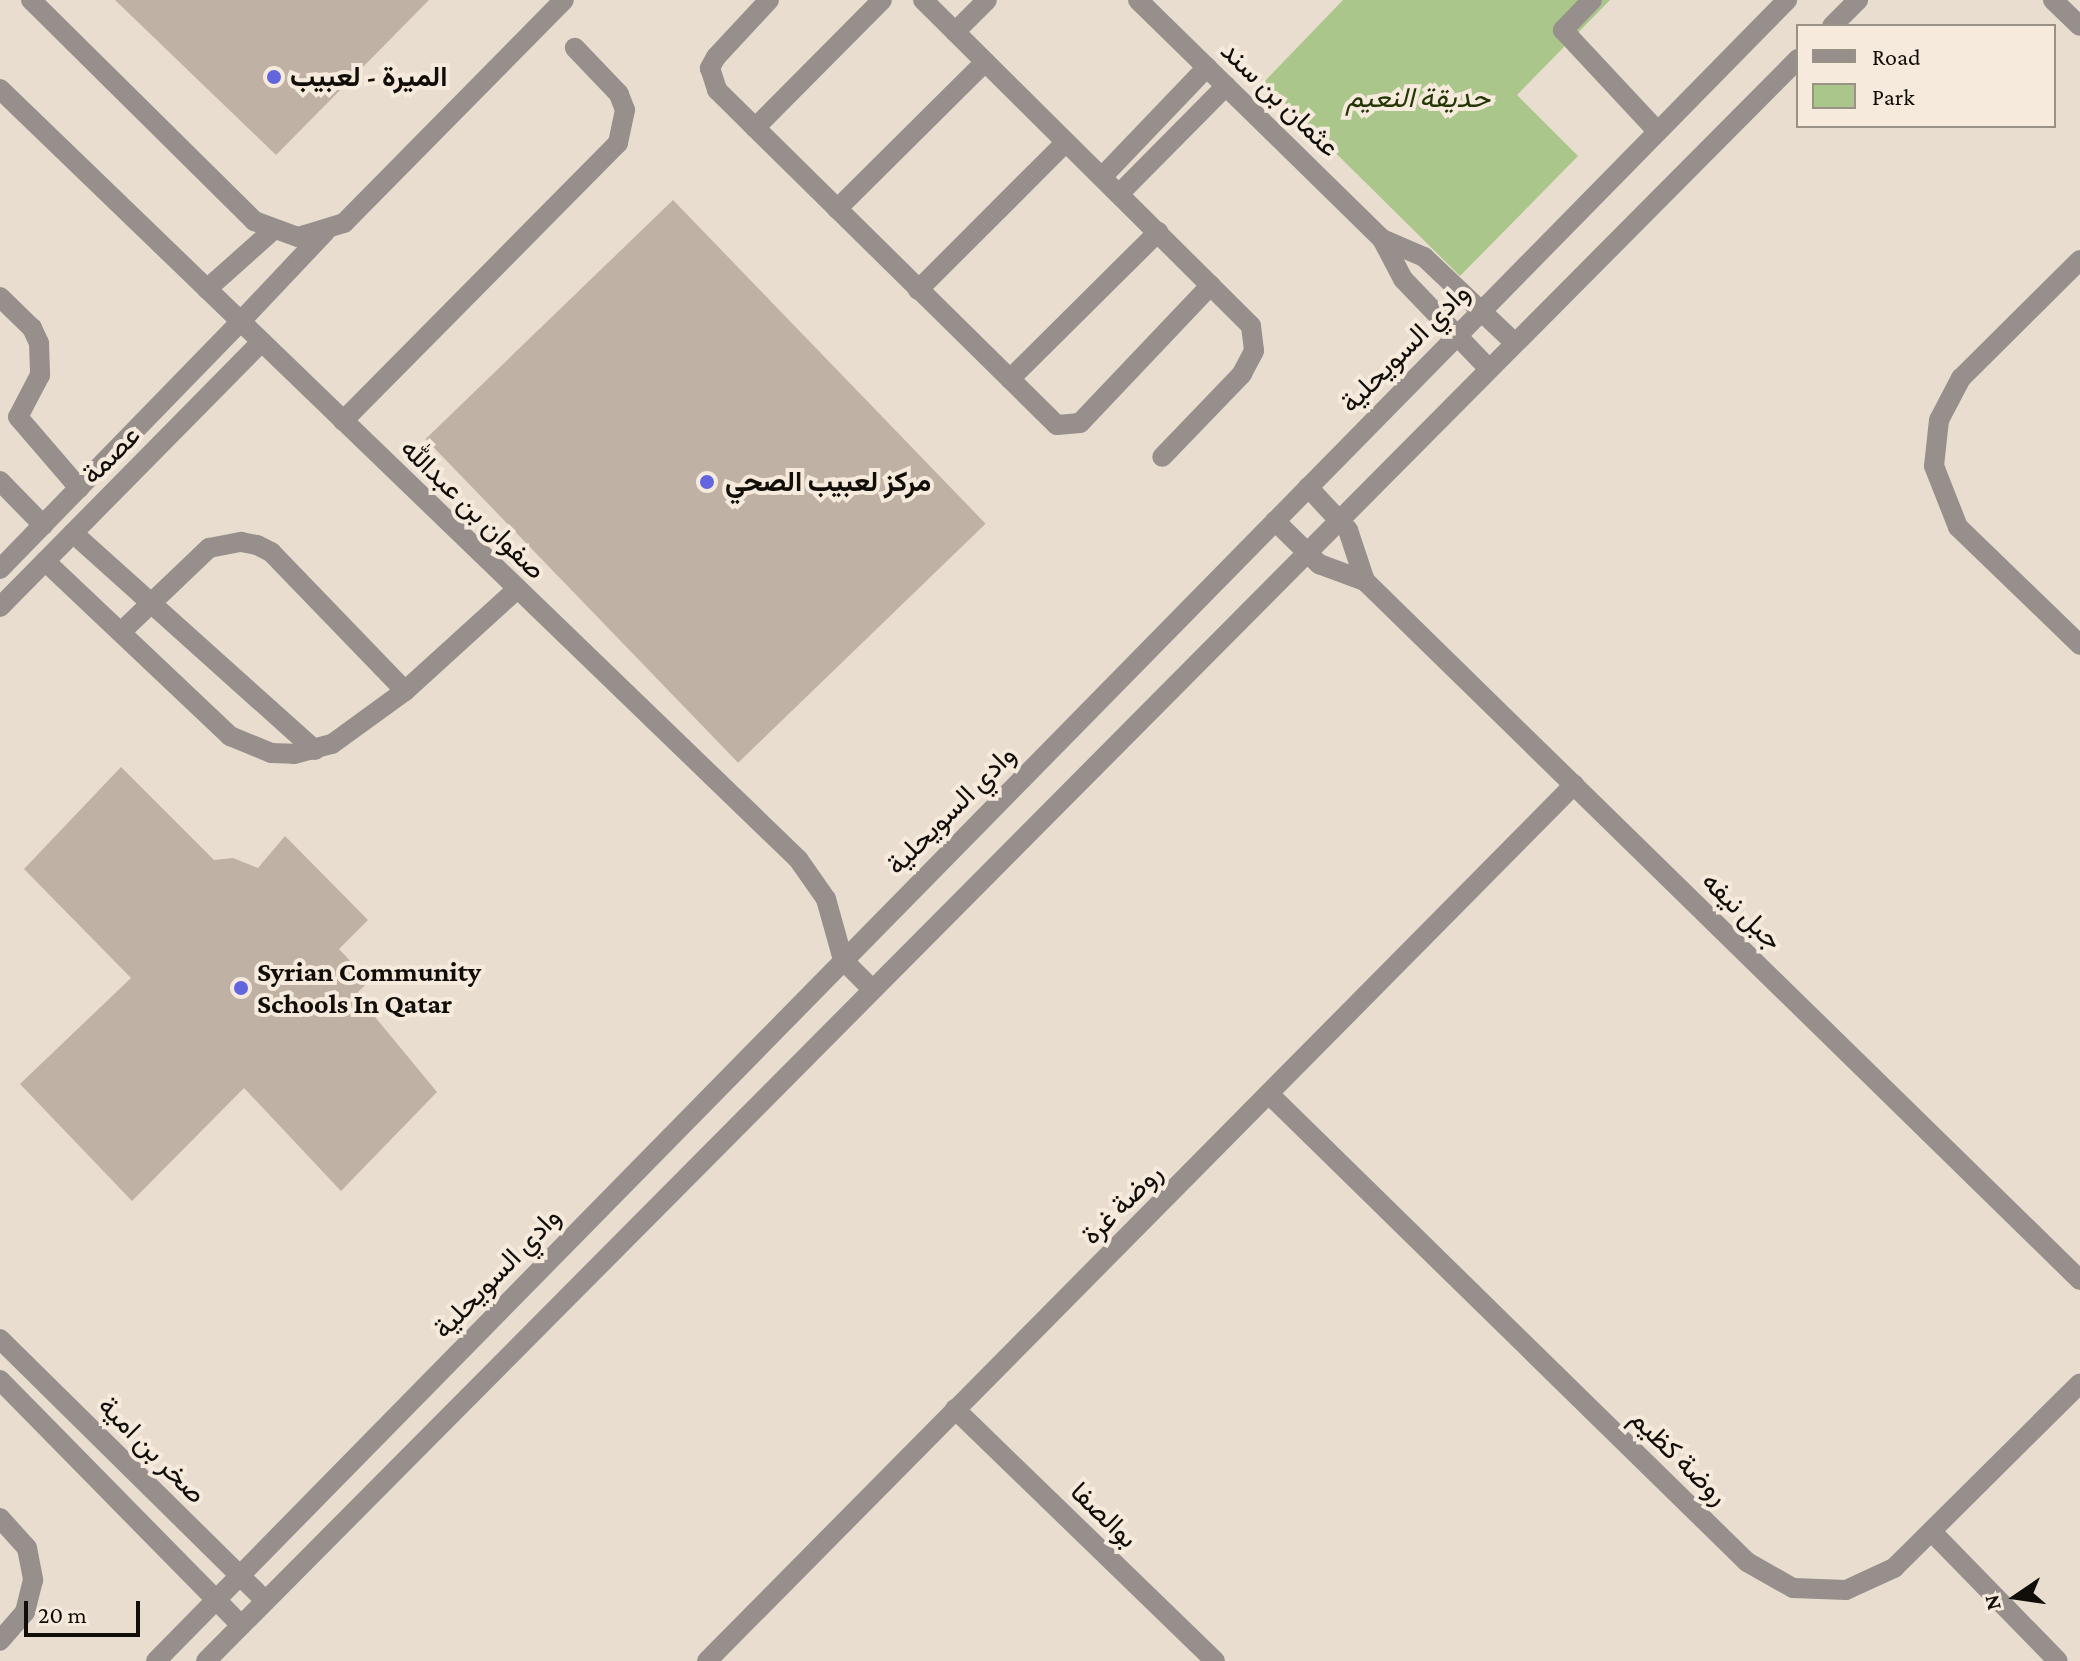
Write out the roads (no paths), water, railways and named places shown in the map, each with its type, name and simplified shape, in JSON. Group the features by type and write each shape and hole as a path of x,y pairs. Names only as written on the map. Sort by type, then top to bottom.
{"street":[{"path":"31,0 254,221 272,231 298,237 325,232"},
{"name":"عصمة","path":"0,569 325,232 359,209 564,0"},
{"path":"769,0 710,68 717,90 1057,425 1073,427 1211,285"},
{"path":"755,128 882,0"},
{"path":"955,32 987,0"},
{"name":"عثمان بن سند","path":"1138,0 1382,239 1403,279 1488,368"},
{"path":"1592,0 1563,30 1658,132"},
{"name":"وادي السويحلية","path":"161,1659 1787,0"},
{"path":"1834,24 1858,0"},
{"path":"2053,0 2080,26"},
{"path":"935,4 955,32 1246,316 1254,351 1242,374 1162,457"},
{"path":"343,421 618,143 625,110 619,94 575,48"},
{"path":"206,1661 1796,61"},
{"path":"837,209 985,62"},
{"path":"1102,177 1207,67"},
{"path":"1119,194 1226,86"},
{"name":"صفوان بن عبدالله","path":"0,89 798,859 826,899 843,960 873,990"},
{"path":"918,290 1066,142"},
{"path":"207,289 272,231"},
{"path":"1010,379 1158,232"},
{"name":"عثمان بن سند","path":"1382,239 1424,257 1514,342"},
{"path":"2080,260 1961,378 1939,420 1934,466 1958,527 2080,645"},
{"path":"0,297 32,328 40,351 40,375 18,417 79,488"},
{"name":"عصمة","path":"0,607 261,342"},
{"path":"0,481 43,525"},
{"path":"1308,487 1339,518 1356,544 1365,581"},
{"name":"جبل نيفه","path":"1275,521 1305,552 1335,572 1365,581 2080,1280"},
{"path":"73,533 147,605 315,750"},
{"path":"121,632 209,548 224,543 257,545 271,552 405,691"},
{"path":"45,561 230,736 271,753 315,750 405,691 516,590"},
{"name":"روضة غرة","path":"707,1661 955,1409 1271,1096 1574,785"},
{"name":"روضة كظيم","path":"1271,1096 1768,1578 1806,1590 1846,1590 1894,1568 1934,1534 2080,1383"},
{"name":"صخر بن امية","path":"0,1339 266,1601"},
{"name":"صخر بن امية","path":"0,1380 241,1625"},
{"name":"بوالصفا","path":"955,1409 1215,1661"},
{"path":"0,1518 27,1548 33,1580 25,1612 0,1641"},
{"path":"1934,1534 2058,1661"}],"place":[{"name":"الميرة - لعبيب","path":"274,77"},
{"name":"مركز لعبيب الصحي","path":"707,482"},
{"name":"Syrian Community Schools In Qatar","path":"241,988"}],"park label":[{"name":"حديقة النعيم","path":"1418,98"}]}
